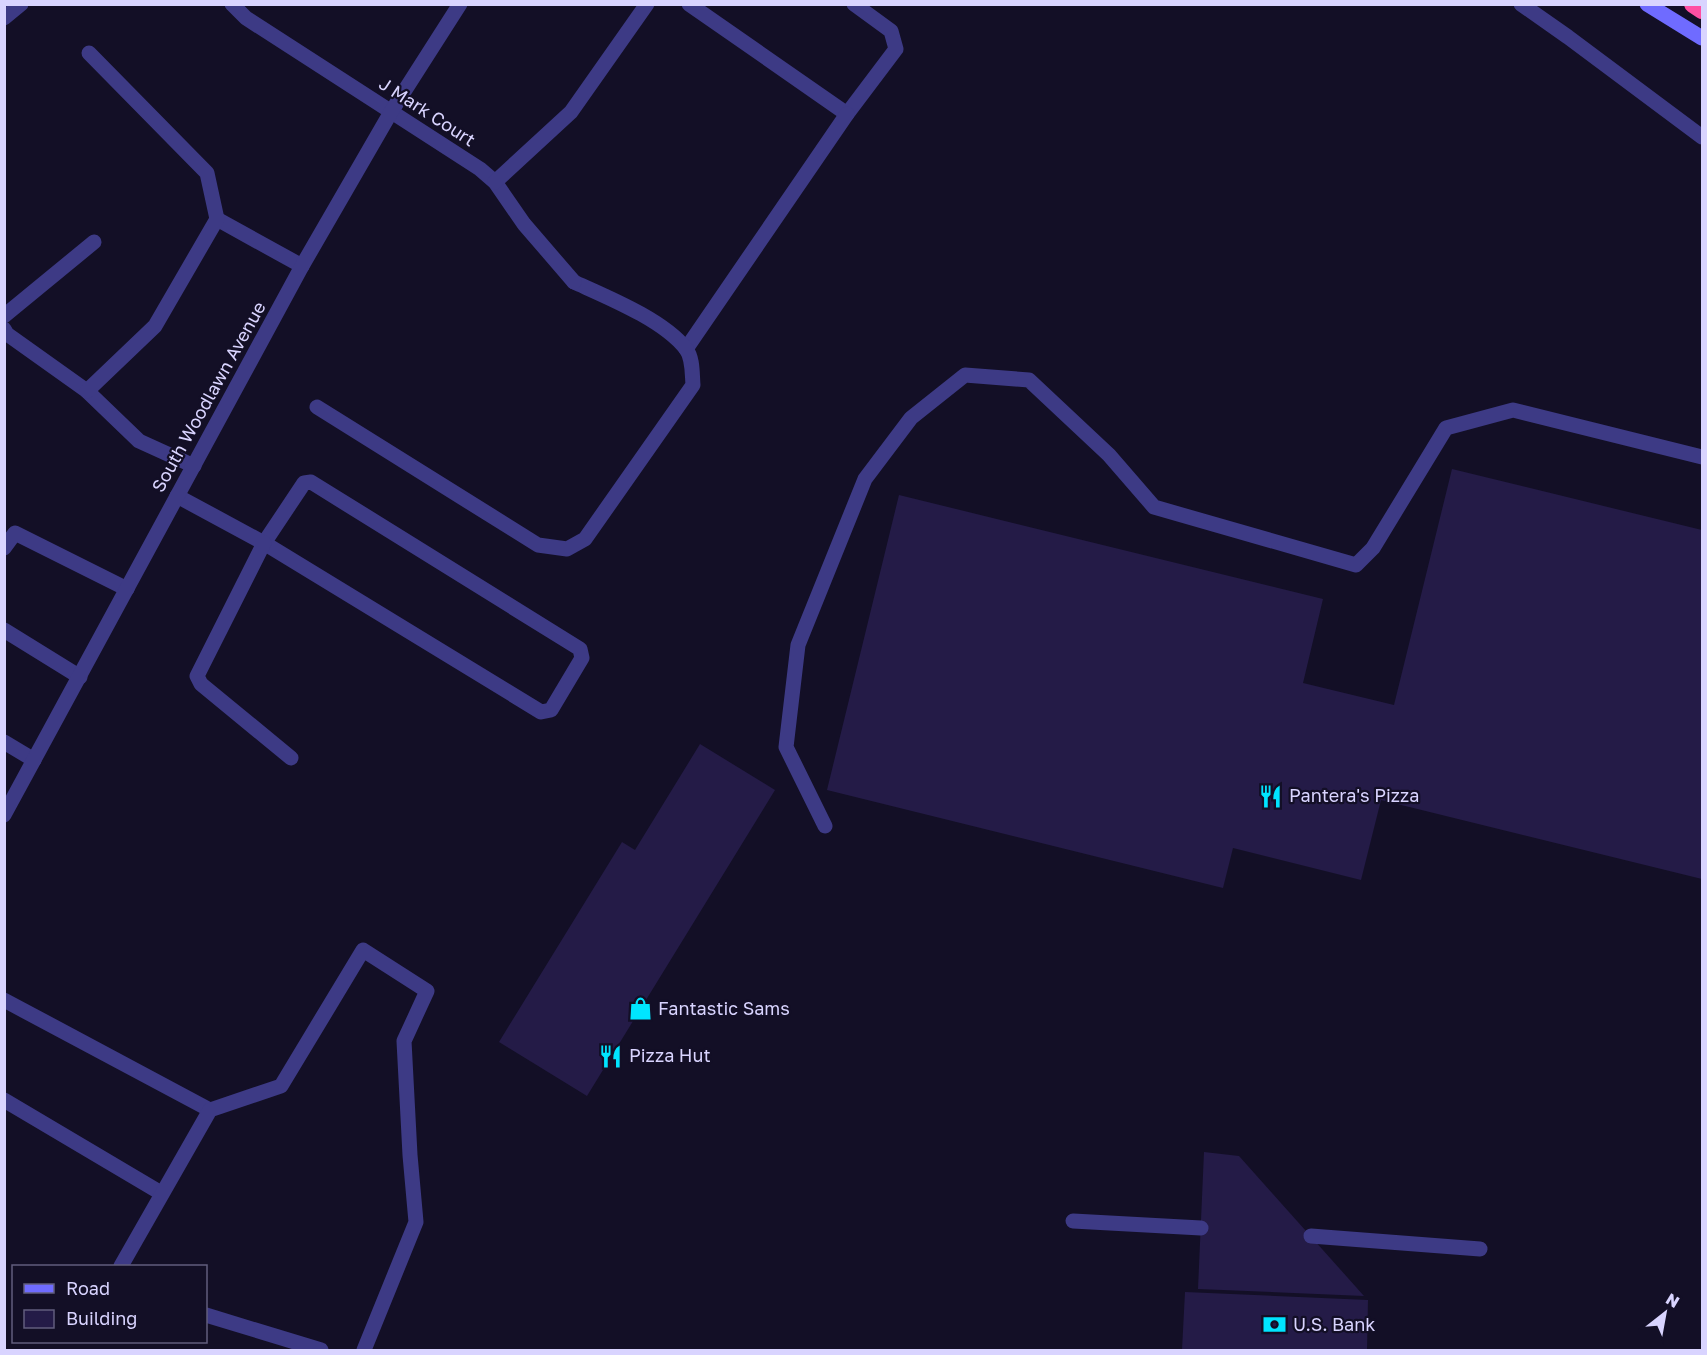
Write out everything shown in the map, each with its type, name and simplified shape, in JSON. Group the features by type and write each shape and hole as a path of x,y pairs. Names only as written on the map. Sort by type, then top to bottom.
{"highway":[{"path":"1693,4 1702,10"}],"main road":[{"path":"1647,4 1702,38"}],"street":[{"path":"4,18 21,4"},
{"name":"J Mark Court","path":"232,4 246,18 480,169 495,182 524,224 574,282 658,324 687,349"},
{"name":"South Woodlawn Avenue","path":"4,815 302,266 391,112 460,4"},
{"path":"495,182 571,112 647,4"},
{"path":"689,4 847,114"},
{"path":"317,407 538,545 567,549 585,539 693,385 692,364 687,349 847,114 896,49 891,31 854,4"},
{"path":"1521,4 1702,137"},
{"path":"87,392 155,326 217,219 207,173 89,53"},
{"path":"217,219 302,266"},
{"path":"4,316 94,242"},
{"path":"4,329 7,334 87,392 139,441 194,466"},
{"path":"825,826 786,747 798,645 865,479 911,418 965,375 1029,380 1109,455 1154,507 1356,565 1373,548 1446,428 1513,410 1702,457"},
{"path":"177,496 264,543 541,712 551,710 582,658 580,649 311,482 304,483 264,543 196,676 201,684 291,758"},
{"path":"4,548 15,533 127,589"},
{"path":"4,630 80,677"},
{"path":"4,742 34,760"},
{"path":"122,1265 161,1192 210,1110 281,1086 363,950 427,991 404,1041 416,1222 364,1350"},
{"path":"4,1000 210,1110"},
{"path":"4,1100 161,1192"},
{"path":"1073,1221 1201,1228"},
{"path":"1311,1236 1480,1249"},
{"path":"207,1315 321,1350"}],"building":[{"path":"1452,469 1702,530 1702,879 1381,800 1361,880 1233,848 1223,888 827,790 899,495 1323,599 1303,683 1394,705"},
{"path":"700,744 775,790 587,1096 499,1042 622,842 635,850"},
{"path":"1204,1152 1239,1156 1364,1296 1198,1289"},
{"name":"U.S. Bank","path":"1185,1292 1368,1300 1367,1350 1182,1350"}],"place":[{"name":"Pantera's Pizza","path":"1271,796"},
{"name":"Fantastic Sams","path":"640,1009"},
{"name":"Pizza Hut","path":"611,1056"},
{"name":"U.S. Bank","path":"1275,1325"}]}
